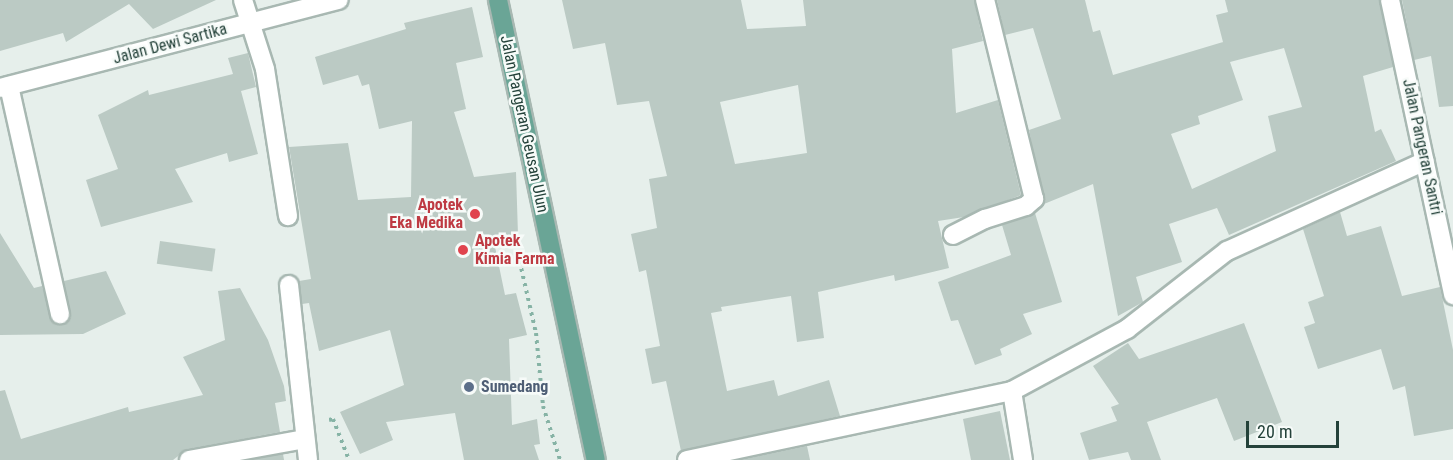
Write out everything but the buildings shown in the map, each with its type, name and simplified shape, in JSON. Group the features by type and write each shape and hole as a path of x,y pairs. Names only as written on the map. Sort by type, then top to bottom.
{"main road":[{"name":"Jalan Pangeran Geusan Ulun","path":"498,0 596,460"}],"street":[{"path":"243,0 265,69 288,216"},
{"name":"Jalan Dewi Sartika","path":"5,87 339,0"},
{"path":"953,235 985,219 1026,206 1034,199 985,0"},
{"name":"Jalan Pangeran Santri","path":"1390,0 1453,295"},
{"path":"5,87 60,314"},
{"path":"687,460 1012,390 1126,328 1227,251 1425,161"},
{"path":"290,285 308,460"},
{"path":"1012,390 1023,460"},
{"path":"189,460 305,439"}],"path":[{"path":"518,254 536,333 543,406 560,460"}],"place":[{"name":"Apotek Eka Medika","path":"475,214"},
{"name":"Apotek Kimia Farma","path":"463,250"},
{"name":"Sumedang","path":"469,387"}]}
